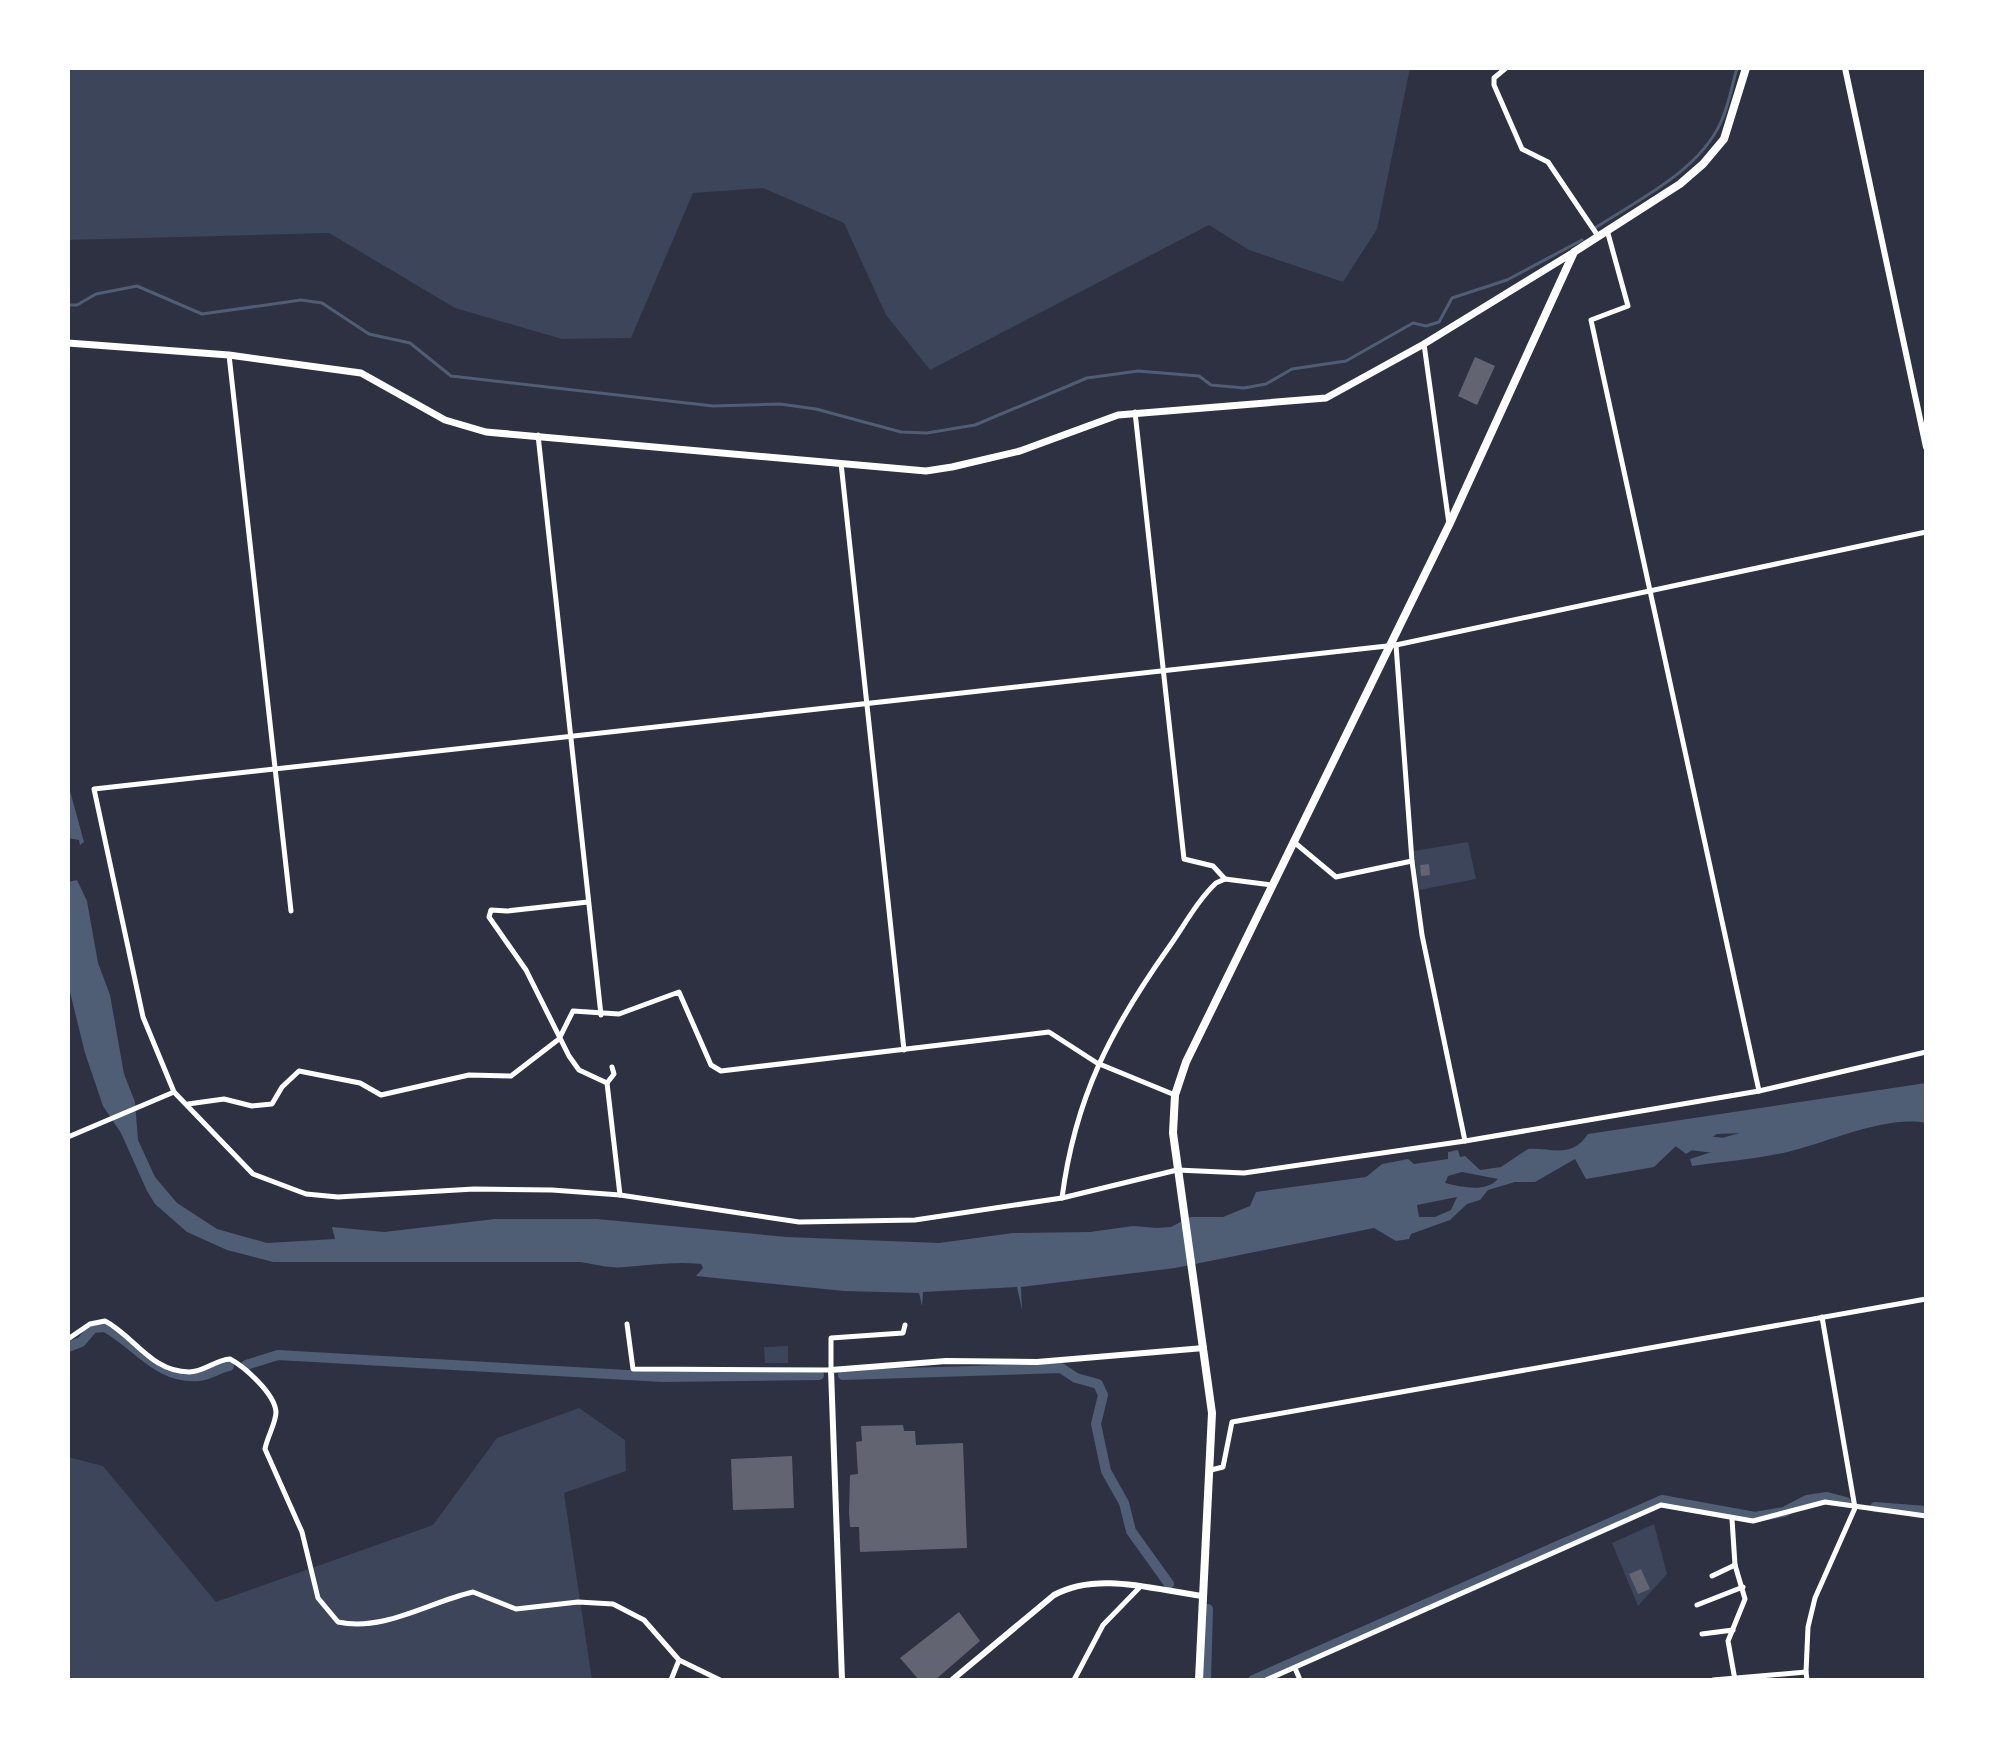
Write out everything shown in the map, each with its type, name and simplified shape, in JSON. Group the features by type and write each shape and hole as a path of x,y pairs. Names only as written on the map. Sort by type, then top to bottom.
{"main road":[{"path":"68,343 229,355 361,373 445,420 486,432 538,434 926,471 952,467 1020,451 1093,422 1135,412 1313,401 1341,392 1574,252 1680,184 1703,164 1724,139 1746,68"},
{"path":"1199,1680 1212,1413 1173,1133 1175,1095 1186,1062 1392,646 1574,252"}],"street":[{"path":"1506,68 1494,78 1494,85 1515,139 1522,149 1548,162 1598,236"},
{"path":"1845,68 1926,447"},
{"path":"1607,229 1628,306 1591,320 1759,1091"},
{"path":"1424,344 1449,525"},
{"path":"229,355 291,911"},
{"path":"1135,412 1184,859 1213,866 1225,879"},
{"path":"538,434 601,1015"},
{"path":"841,462 904,1050"},
{"path":"1926,532 1392,646 94,789 143,1017 171,1093 187,1105 253,1174 306,1194 338,1197 490,1189 620,1195 799,1222 915,1220 1062,1198 1178,1173 1244,1173 1465,1141 1759,1091 1926,1052"},
{"path":"1392,646 1422,935 1465,1141"},
{"path":"1293,841 1336,877 1412,861"},
{"path":"1062,1198 1067,1157 1097,1063 1139,989 1209,889 1225,879 1273,885"},
{"path":"588,902 507,911 499,908 491,910 489,917 526,970 559,1039 579,1070 607,1083"},
{"path":"187,1105 224,1099 252,1106 272,1104 282,1087 299,1071 360,1083 381,1095 469,1075 511,1076 559,1039 573,1011 619,1014 679,992 711,1065 721,1071 1049,1032 1097,1063 1175,1095"},
{"path":"612,1067 614,1074 607,1083 620,1195"},
{"path":"71,1136 171,1093"},
{"path":"1211,1470 1223,1467 1232,1422 1926,1299"},
{"path":"1807,1680 1808,1627 1815,1598 1855,1508 1822,1317"},
{"path":"68,1339 90,1324 105,1321 123,1333 149,1359 173,1369 200,1370 230,1359 257,1382 272,1399 276,1413 265,1449 302,1532 318,1598 338,1622 368,1623 416,1612 473,1592 516,1609 598,1602 628,1610 644,1620 679,1660 720,1680"},
{"path":"627,1324 633,1369 831,1370 946,1361 1037,1362 1204,1348"},
{"path":"842,1680 831,1338 903,1333 905,1325"},
{"path":"1266,1680 1661,1505 1732,1519 1762,1521 1816,1502 1926,1516"},
{"path":"1732,1519 1735,1565 1743,1587 1745,1605 1728,1641 1734,1678"},
{"path":"1712,1576 1735,1565"},
{"path":"952,1680 1054,1595 1070,1586 1093,1583 1203,1596"},
{"path":"1697,1605 1743,1587"},
{"path":"1074,1680 1103,1625 1139,1588"},
{"path":"1702,1634 1734,1630"},
{"path":"671,1680 679,1660"},
{"path":"1295,1668 1300,1680"},
{"path":"1713,1680 1806,1672"}],"shaded area":[{"path":"68,68 1410,68 1377,229 1343,282 1249,250 1209,225 930,370 886,315 844,223 763,188 693,193 631,338 562,339 455,308 329,233 68,240"},
{"path":"70,791 84,842 80,845 79,840 68,838"},
{"path":"1468,842 1476,879 1419,890 1414,851"},
{"path":"77,880 87,901 98,963 110,995 124,1074 135,1102 138,1140 155,1177 177,1203 217,1229 267,1243 335,1239 332,1227 384,1232 495,1219 597,1219 787,1237 939,1243 1013,1233 1090,1232 1133,1226 1171,1227 1190,1217 1223,1217 1250,1206 1256,1192 1366,1177 1382,1164 1408,1159 1414,1164 1448,1159 1448,1152 1458,1150 1460,1157 1465,1156 1480,1170 1501,1167 1528,1149 1567,1150 1575,1147 1588,1134 1926,1083 1926,1123 1911,1121 1878,1125 1782,1153 1692,1166 1690,1159 1774,1132 1717,1134 1686,1154 1676,1146 1654,1167 1586,1179 1575,1159 1535,1182 1515,1182 1488,1190 1480,1200 1467,1204 1450,1220 1411,1234 1409,1239 1396,1241 1374,1228 1175,1268 1021,1287 1022,1310 1017,1287 923,1292 922,1306 919,1293 844,1291 696,1276 703,1268 701,1264 691,1263 608,1267 580,1262 273,1262 227,1250 187,1232 155,1204 147,1191 121,1133 103,1106 85,1053 68,984 68,882","holes":["1462,1172 1498,1179 1480,1187 1445,1183 1448,1176","1457,1197 1451,1210 1435,1217 1419,1217 1417,1205"]},
{"path":"788,1346 788,1363 765,1363 764,1347"},
{"path":"579,1408 625,1440 626,1471 564,1493 592,1680 68,1680 68,1457 103,1466 216,1602 433,1525 497,1438"},
{"path":"1654,1524 1667,1574 1638,1606 1612,1543"}],"building":[{"path":"1475,357 1495,366 1477,405 1458,396"},
{"path":"1429,864 1430,875 1421,876 1420,865"},
{"path":"903,1425 904,1431 915,1431 916,1445 963,1443 967,1548 860,1552 859,1527 850,1527 849,1512 850,1475 858,1474 856,1442 862,1441 861,1426"},
{"path":"792,1456 794,1508 733,1510 731,1459"},
{"path":"1641,1569 1650,1589 1638,1594 1629,1574"},
{"path":"959,1612 980,1641 935,1680 919,1680 900,1658"}],"waterway":[{"path":"1595,228 1666,183 1698,155 1721,122 1737,68"},
{"path":"68,305 77,305 96,294 137,286 202,314 301,300 322,303 369,334 410,343 451,376 713,406 780,404 816,409 901,432 927,433 975,425 1087,378 1138,371 1199,376 1211,385 1244,388 1266,384 1292,369 1346,361 1413,323 1426,326 1439,322 1452,298 1507,280 1582,240"},
{"path":"1682,1141 1723,1146 1795,1126"},
{"path":"68,1347 81,1342 93,1328 105,1327 160,1367 172,1372 199,1376 229,1366"},
{"path":"246,1365 278,1355 663,1377 819,1375"},
{"path":"843,1375 1061,1368 1076,1378 1098,1384 1103,1395 1096,1424 1106,1471 1124,1503 1131,1531 1169,1584"},
{"path":"1253,1680 1662,1500 1755,1517 1784,1512 1807,1500 1827,1497 1846,1502"},
{"path":"1875,1507 1926,1511"},
{"path":"1206,1680 1208,1609"}]}
